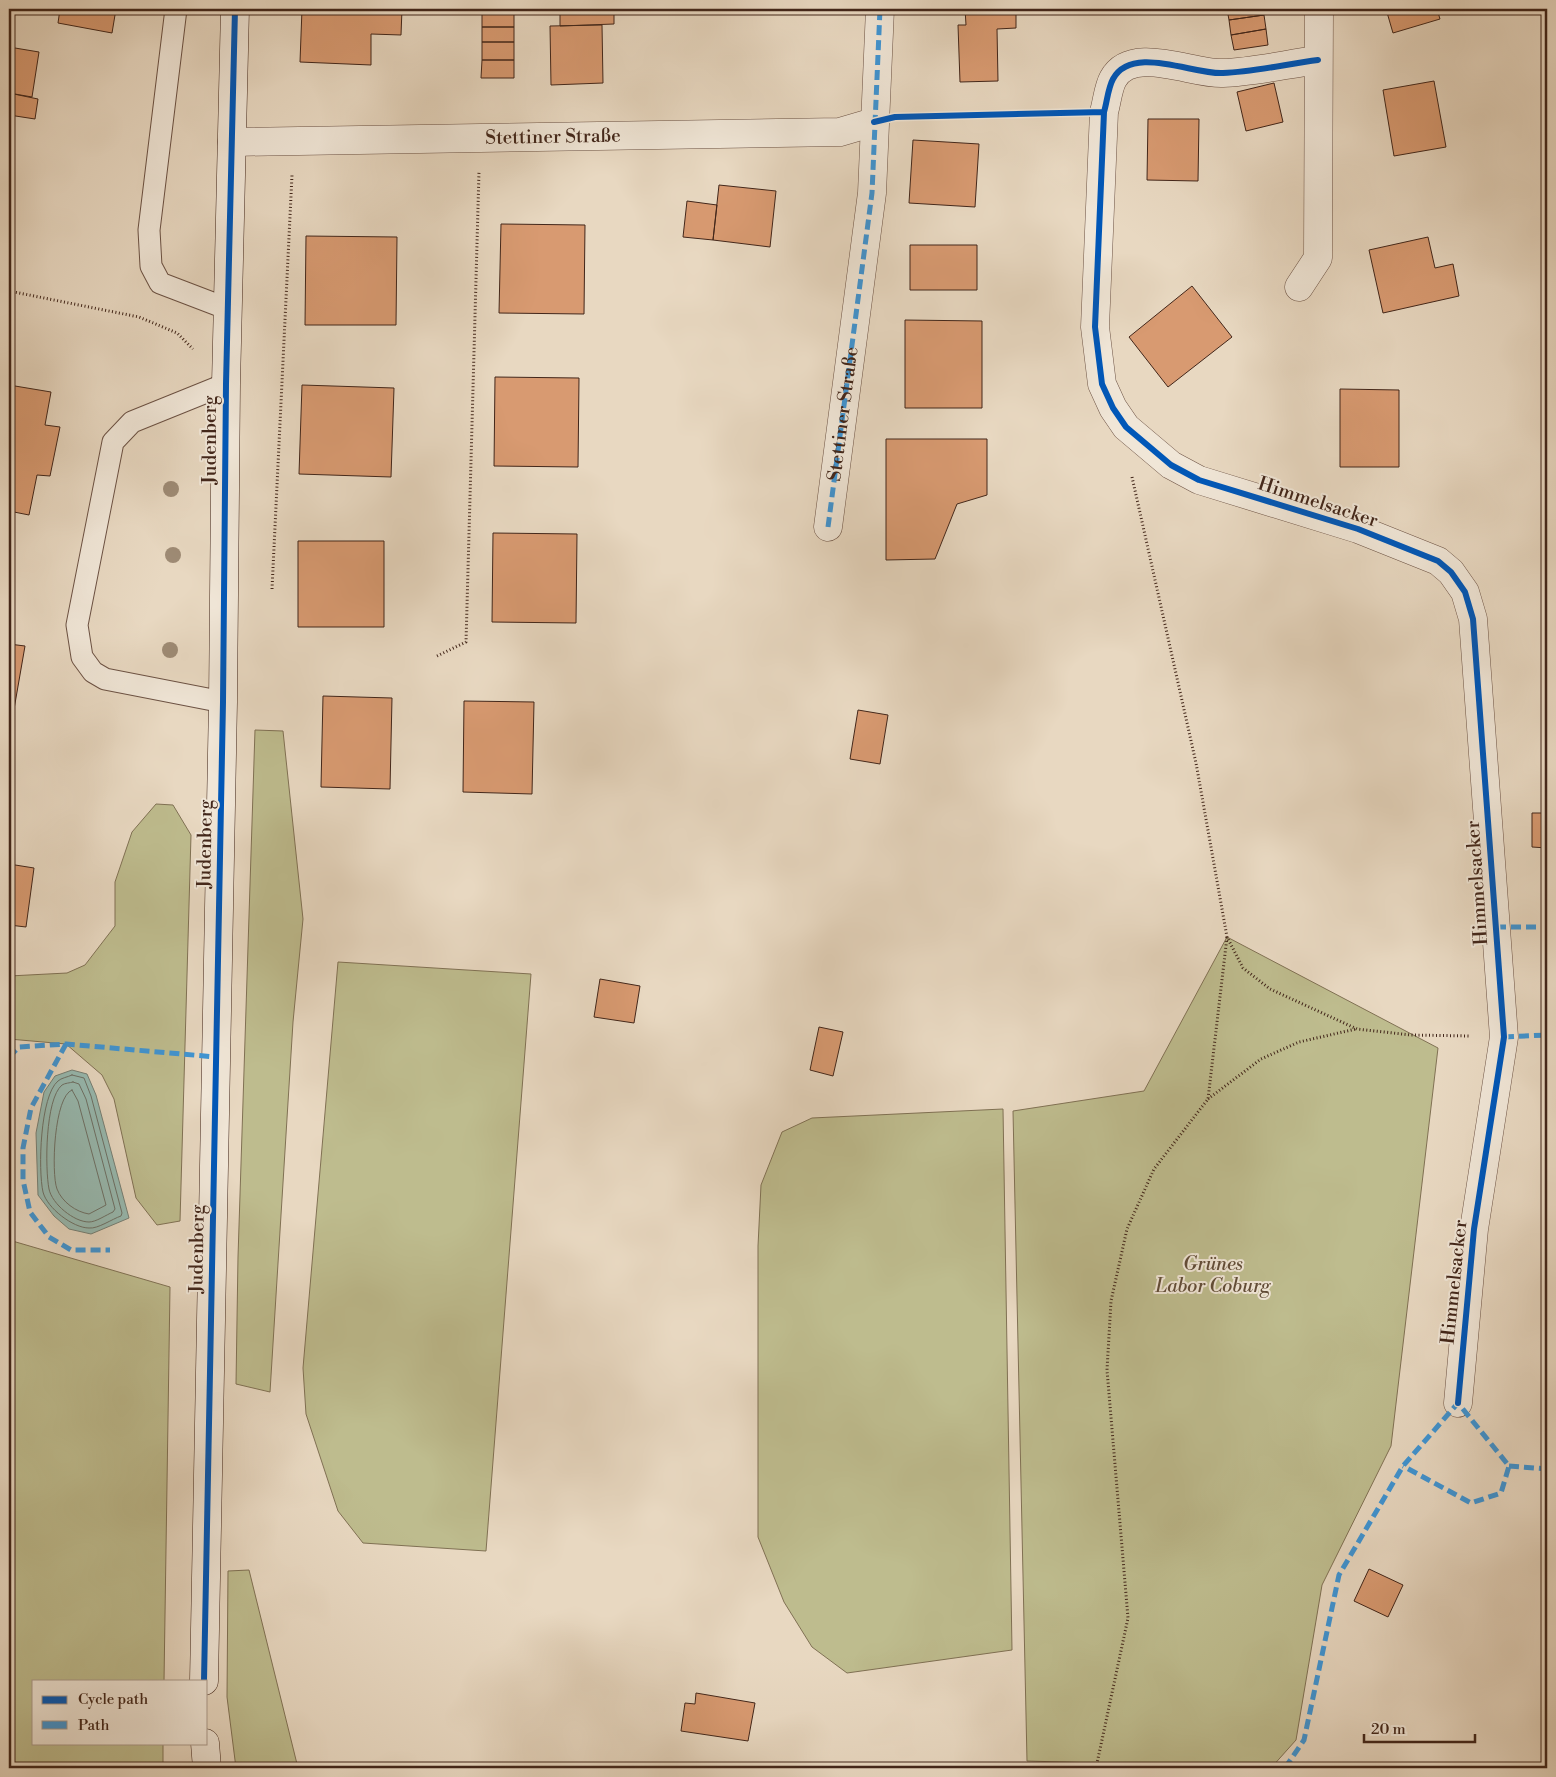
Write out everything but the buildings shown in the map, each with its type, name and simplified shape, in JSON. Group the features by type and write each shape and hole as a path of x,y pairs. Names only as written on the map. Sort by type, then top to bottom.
{"street":[{"name":"Judenberg","path":"204,1680 223,702 226,384 235,9"},
{"name":"Stettiner Straße","path":"828,526 872,193 880,9"},
{"path":"1299,287 1318,258 1319,9"},
{"name":"Himmelsacker","path":"1318,60 1221,74 1150,61 1132,64 1120,71 1113,79 1104,112 1095,327 1102,384 1113,408 1126,427 1171,465 1199,480 1358,529 1438,562 1451,572 1465,592 1473,619 1504,1037 1474,1229 1458,1403"},
{"name":"Stettiner Straße","path":"232,142 840,132 874,122"},
{"path":"205,1744 207,1768"}],"lane":[{"path":"176,9 149,230 151,266 160,283 228,308"},
{"path":"223,702 105,679 93,672 82,657 77,624 113,442 132,422 226,384"}],"path":[{"path":"437,656 466,642 480,138"},
{"path":"272,589 293,141"},
{"path":"9,291 139,317 177,333"},
{"path":"1126,427 1134,491 1196,763 1227,937 1208,1099"},
{"path":"1227,937 1243,968 1270,989 1357,1029 1411,1035 1504,1037"},
{"path":"1096,1768 1128,1618 1108,1370 1111,1301 1127,1229 1154,1169 1208,1099 1261,1059 1299,1042 1357,1029"}],"green space":[{"path":"255,730 283,731 303,919 293,1022 270,1392 236,1384 238,1257"},
{"path":"156,804 173,805 191,835 180,1221 157,1225 136,1198 114,1099 102,1075 66,1044 9,1039 9,976 67,973 85,965 115,926 115,882 132,832"},
{"name":"Grünes Labor Coburg","path":"1227,937 1438,1048 1391,1446 1322,1585 1296,1740 1271,1768 1027,1761 1013,1111 1144,1091"},
{"path":"338,962 531,974 486,1551 363,1543 338,1511 306,1414 303,1368"},
{"path":"1003,1109 1012,1650 847,1673 812,1647 784,1602 758,1537 758,1246 761,1185 782,1132 812,1118"},
{"path":"9,1240 170,1287 164,1680 32,1680 32,1744 163,1744 163,1768 9,1768"},
{"path":"249,1570 298,1768 236,1768 227,1697 228,1571"}],"water":[{"path":"72,1070 87,1074 96,1095 129,1218 91,1234 69,1229 54,1216 38,1195 36,1133 44,1092 55,1076"}],"marked path":[{"path":"828,527 872,193 880,9"},
{"path":"1496,927 1547,927"},
{"path":"1504,1037 1547,1035"},
{"path":"66,1044 31,1108 23,1148 23,1180 30,1212 49,1237 71,1250 110,1250"},
{"path":"9,1057 19,1047 66,1044 216,1057"},
{"path":"1285,1768 1304,1740 1339,1575 1403,1466 1458,1403 1509,1466 1501,1493 1471,1503 1403,1466"},
{"path":"1509,1466 1547,1469"}],"cycle path":[{"path":"204,1680 223,702 226,384 235,9"},
{"path":"1318,60 1259,70 1223,73 1149,62 1134,64 1122,69 1113,79 1104,112 1095,327 1102,384 1113,408 1126,427 1171,465 1199,480 1358,529 1438,561 1451,572 1465,592 1473,619 1504,1037 1474,1229 1458,1403"},
{"path":"874,122 895,117 1104,112"}]}
